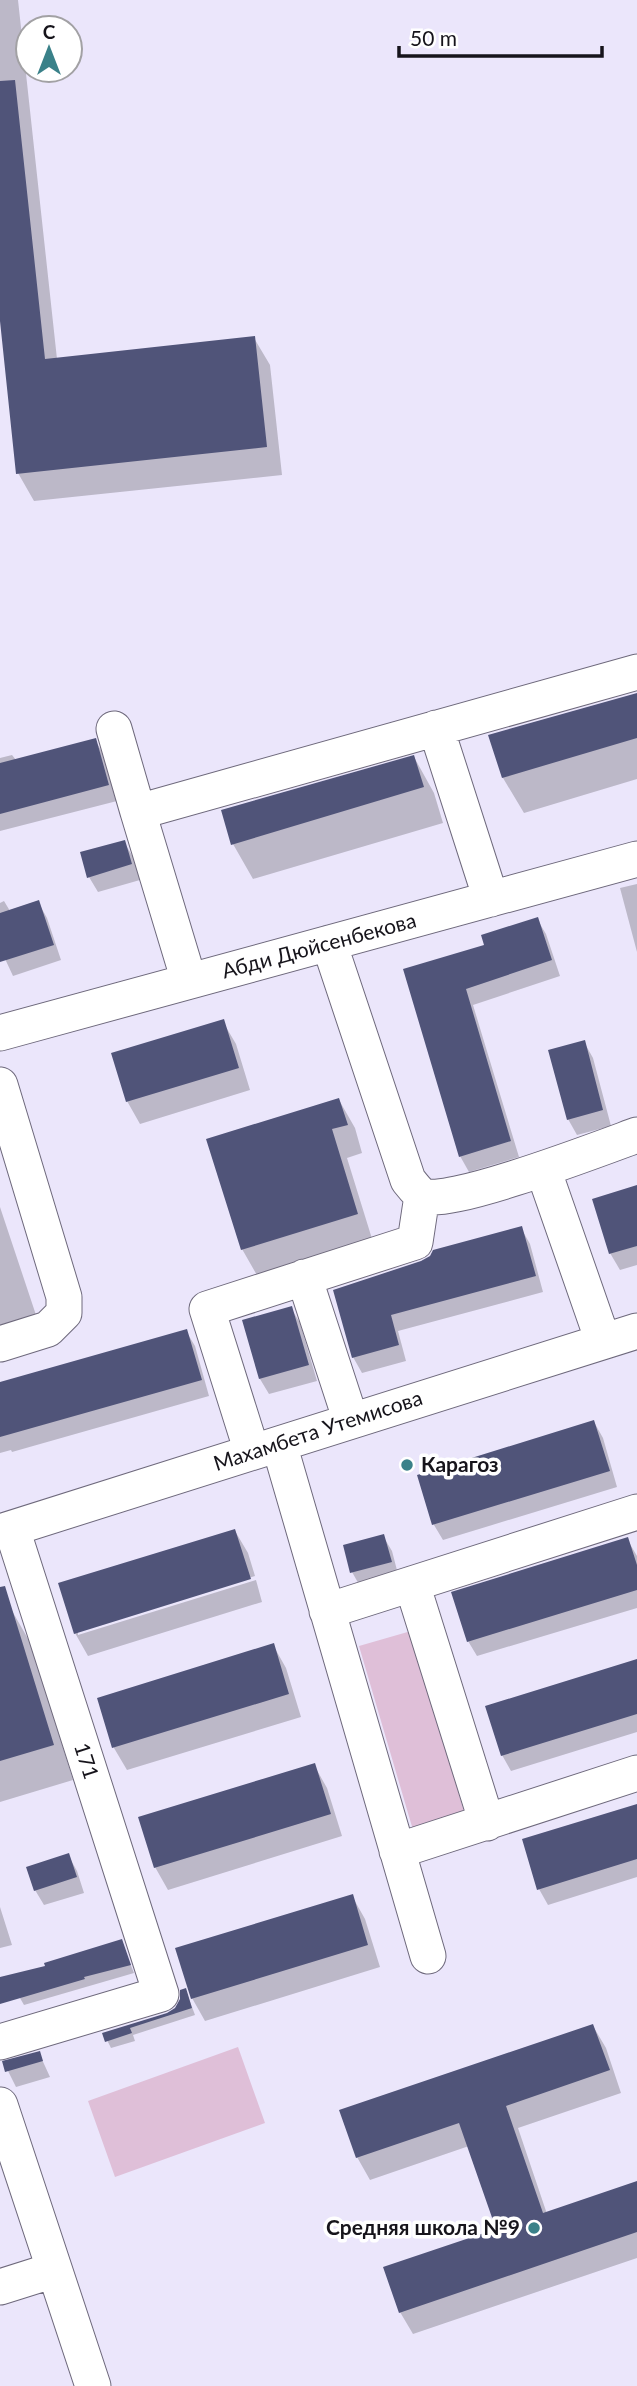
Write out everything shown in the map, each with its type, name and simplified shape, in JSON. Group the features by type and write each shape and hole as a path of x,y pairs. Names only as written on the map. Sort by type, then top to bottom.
{"street":[{"path":"138,812 637,672"},
{"path":"114,729 189,981"},
{"path":"436,729 491,899"},
{"name":"Абди Дюйсенбекова","path":"0,1032 637,859"},
{"path":"330,943 408,1180 422,1196 442,1198 544,1169 637,1135"},
{"path":"0,1086 64,1297 64,1313 48,1329 0,1344"},
{"path":"544,1169 603,1341"},
{"path":"422,1196 415,1242 207,1309 265,1448 327,1611 428,1956"},
{"path":"304,1277 351,1421"},
{"name":"Махамбета Утемисова","path":"6,1530 637,1331"},
{"path":"327,1611 637,1512"},
{"name":"171","path":"0,2042 161,1994 6,1530"},
{"path":"412,1584 487,1823"},
{"path":"397,1851 637,1773"},
{"path":"0,2105 8,2163 54,2270 93,2386"},
{"path":"0,2287 54,2270"}],"shaded area":[{"path":"411,1631 465,1815 413,1830 359,1646"},
{"path":"238,2047 265,2123 115,2177 88,2101"}],"building":[{"path":"14,80 15,84 45,359 255,336 267,447 16,474 0,321 0,81"},
{"path":"637,693 637,738 502,778 488,735"},
{"path":"96,738 109,785 0,814 0,763"},
{"path":"414,755 424,787 231,845 221,810"},
{"path":"125,840 132,864 87,878 80,852"},
{"path":"39,900 54,945 0,962 0,913"},
{"path":"538,917 552,960 466,989 511,1141 459,1157 403,969 484,945 481,935"},
{"path":"224,1019 239,1068 126,1102 111,1053"},
{"path":"585,1040 603,1110 567,1120 548,1050"},
{"path":"339,1098 348,1125 332,1129 358,1214 241,1250 206,1139"},
{"path":"637,1185 637,1246 609,1254 592,1199"},
{"path":"522,1226 536,1276 391,1315 399,1345 352,1358 333,1290 421,1261 430,1256 433,1250"},
{"path":"292,1306 309,1365 259,1379 242,1320"},
{"path":"187,1329 202,1380 0,1437 0,1382"},
{"path":"594,1420 610,1471 432,1525 417,1475"},
{"path":"235,1529 251,1579 74,1634 58,1583"},
{"path":"384,1534 392,1562 350,1573 343,1545"},
{"path":"628,1537 637,1565 637,1590 467,1642 451,1592"},
{"path":"5,1586 54,1745 0,1761 0,1587"},
{"path":"274,1643 289,1694 112,1748 97,1698"},
{"path":"637,1659 637,1714 501,1756 485,1706"},
{"path":"315,1763 331,1814 154,1868 138,1817"},
{"path":"637,1804 637,1859 537,1890 522,1839"},
{"path":"69,1853 77,1877 34,1891 26,1867"},
{"path":"353,1894 368,1945 191,1999 175,1948"},
{"path":"122,1939 131,1965 0,2004 0,1977 45,1966 44,1963"},
{"path":"186,1988 192,2008 130,2028 132,2033 105,2042 102,2033 167,2013 175,2008 180,1999 180,1990"},
{"name":"Средняя школа №9","path":"593,2024 610,2070 506,2106 543,2213 637,2181 637,2232 399,2313 383,2267 496,2229 459,2123 356,2158 339,2110"},
{"path":"40,2051 43,2061 5,2072 2,2061"}],"place":[{"name":"Карагоз","path":"407,1465"},
{"name":"Средняя школа №9","path":"534,2228"}]}
